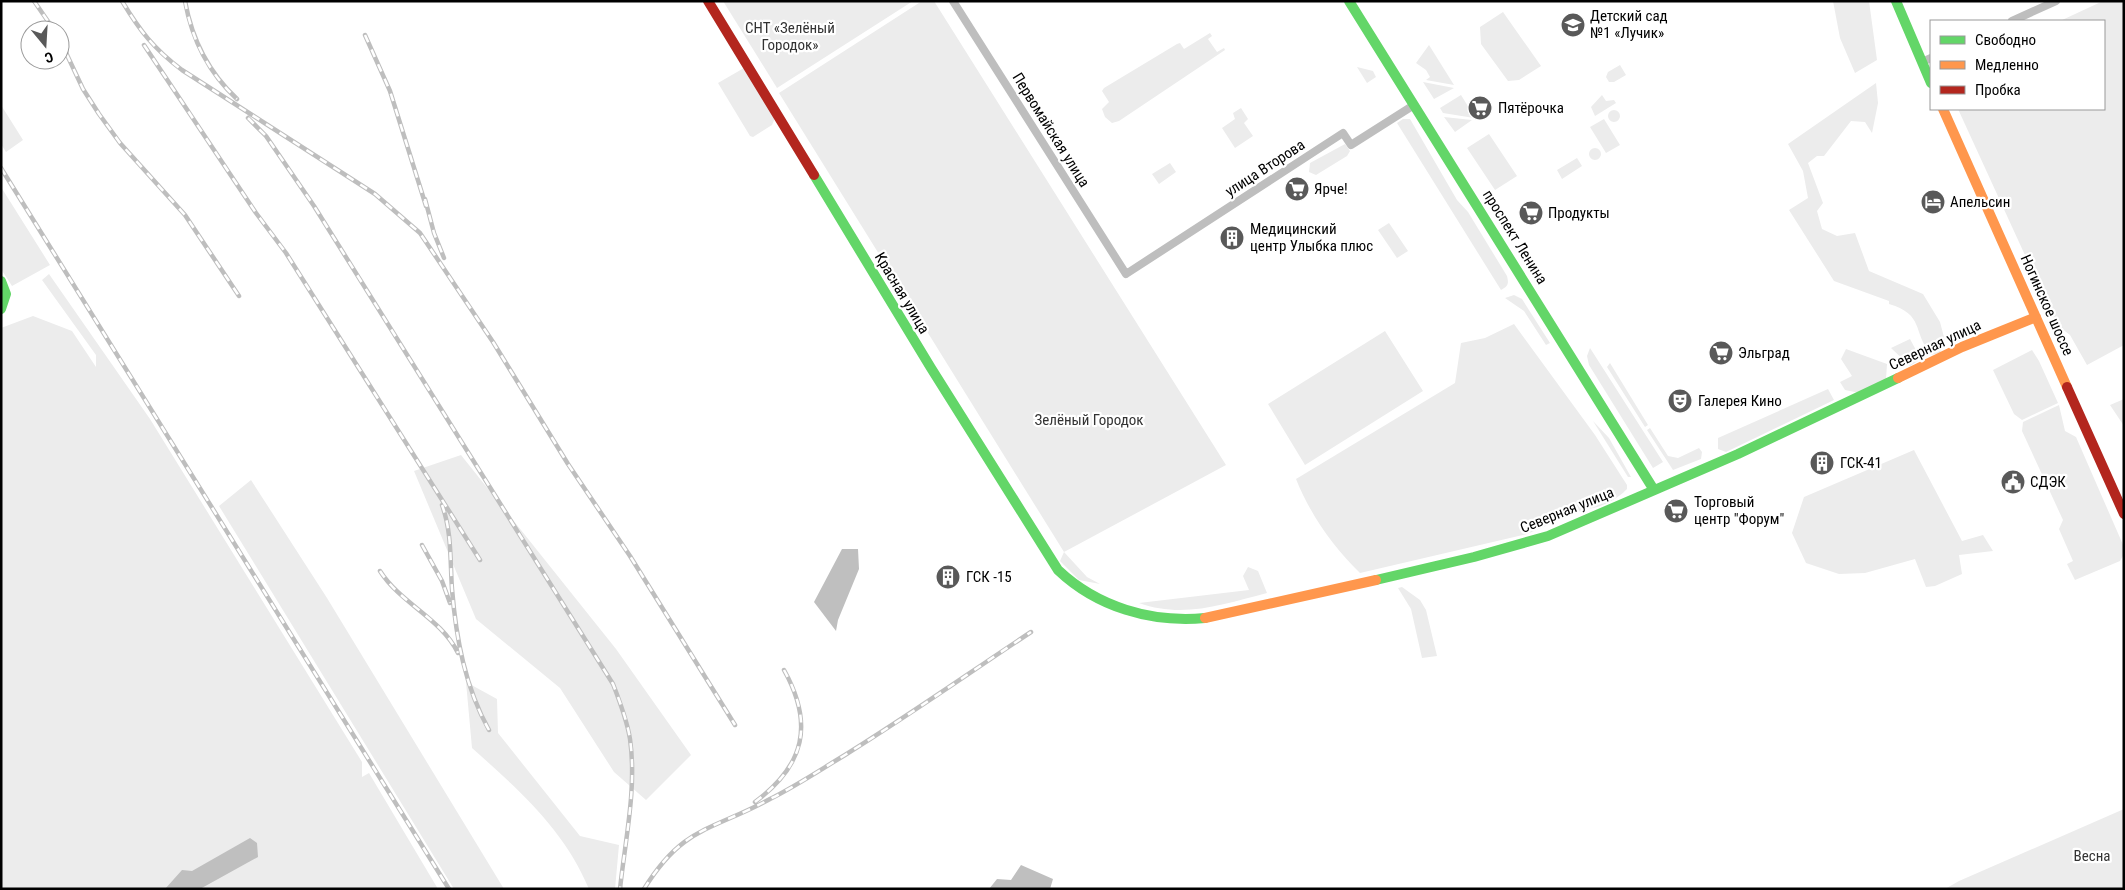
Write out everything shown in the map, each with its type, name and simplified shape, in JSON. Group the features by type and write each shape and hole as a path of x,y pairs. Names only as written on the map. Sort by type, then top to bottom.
{"main road":[{"name":"Красная улица","path":"708,1 931,368 1058,570 1082,592"},
{"name":"проспект Ленина","path":"1349,1 1654,490"},
{"path":"1896,1 1927,60 1930,77"},
{"name":"Ногинское шоссе","path":"1943,110 2124,514"},
{"path":"1,308 6,294 2,282"},
{"name":"Северная улица","path":"1082,592 1141,614 1174,619 1215,617 1533,541 1738,454 1962,346 2036,318"}],"street":[{"name":"Первомайская улица","path":"952,1 1126,274"},
{"path":"2014,20 2056,1"},
{"name":"улица Второва","path":"1126,274 1343,133 1351,145 1414,105"}],"green space":[{"name":"СНТ «Зелёный Городок»","path":"723,1 913,1 777,88"},
{"name":"Зелёный Городок","path":"922,1 934,1 1226,465 1064,552 779,93"},
{"path":"1833,1 1869,1 1877,60 1855,73 1840,38"},
{"path":"2103,1 2124,1 2124,345 2087,365 2070,335 2057,325 1958,110 2105,110 2105,20 2062,20"},
{"path":"1503,12 1541,66 1519,80 1508,81 1481,44 1480,27"},
{"path":"1210,33 1212,36 1208,39 1217,52 1224,48 1225,50 1119,121 1112,123 1105,117 1102,109 1109,102 1102,91 1104,88 1177,44 1180,43 1184,49"},
{"path":"1429,45 1454,85 1426,80 1430,77 1426,70 1416,63"},
{"path":"1620,65 1626,75 1614,82 1609,82 1606,77 1608,72"},
{"path":"1357,67 1373,71 1376,77 1367,83"},
{"path":"744,68 775,118 772,125 753,137 750,136 718,83"},
{"path":"1423,82 1454,88 1434,99"},
{"path":"1876,83 1878,103 1872,133 1865,122 1851,121 1824,156 1817,156 1808,163 1823,203 1817,211 1822,229 1837,236 1855,233 1869,271 1923,294 1940,322 1945,341 1940,353 1931,355 1913,319 1908,313 1889,304 1889,301 1834,281 1789,210 1808,198 1803,171 1788,144"},
{"path":"1461,95 1474,118 1443,113 1440,108"},
{"path":"1602,95 1606,101 1614,100 1616,103 1595,116 1591,107"},
{"path":"1,105 23,140 6,152 1,144"},
{"path":"1241,108 1248,119 1244,123 1253,136 1235,148 1222,128 1235,119 1233,113"},
{"path":"1612,110 1616,110 1620,116 1616,122 1612,122 1608,118 1608,114"},
{"path":"1444,117 1472,120 1455,132"},
{"path":"1403,119 1410,119 1457,200 1468,212 1507,276 1507,284 1501,290 1397,123"},
{"path":"1604,119 1620,145 1606,153 1590,127"},
{"path":"1489,134 1517,176 1495,190 1467,148"},
{"path":"1345,144 1350,151 1347,156 1316,175 1309,172 1310,163"},
{"path":"1595,148 1601,154 1595,160 1589,154"},
{"path":"1577,158 1582,166 1562,179 1557,170"},
{"path":"1170,163 1176,172 1159,184 1152,174"},
{"path":"1,187 50,265 12,286 1,269"},
{"path":"1389,223 1408,251 1397,258 1378,230"},
{"path":"49,274 150,419 362,762 362,777 369,773 438,889 1,889 1,328 33,316 72,331 96,367 96,355 42,280"},
{"path":"1514,295 1522,299 1550,343 1546,345 1524,311 1505,298"},
{"path":"1514,324 1595,435 1627,485 1627,489 1608,503 1585,509 1527,534 1360,573 1323,529 1308,505 1296,479 1455,383 1461,343 1485,338"},
{"path":"1385,331 1423,391 1305,465 1268,404"},
{"path":"1910,339 1917,352 1918,361 1910,366 1891,348"},
{"path":"1590,348 1663,462 1653,468 1589,365 1587,356"},
{"path":"1846,349 1887,364 1886,379 1860,393 1845,390 1840,382 1852,376 1841,359"},
{"path":"2032,350 2058,403 2022,420 2014,414 1993,370"},
{"path":"1610,363 1648,425 1645,427 1607,367"},
{"path":"1828,389 1834,400 1726,452 1718,449 1718,438"},
{"path":"2124,399 2124,426 2110,405"},
{"path":"2059,405 2065,431 2076,437 2124,547 2124,554 2120,561 2075,580 2067,564 2073,561 2059,529 2063,520 2022,431 2023,422"},
{"path":"1593,421 1609,438 1631,477 1628,477"},
{"path":"1650,428 1668,456 1678,458 1699,448 1702,452 1701,459 1673,470 1647,430"},
{"path":"1914,450 1962,541 1983,535 1993,551 1959,555 1962,574 1935,586 1926,587 1915,559 1865,573 1839,574 1806,563 1792,533 1804,497"},
{"path":"461,455 616,649 691,755 646,800 614,772 560,688 476,619 414,471"},
{"path":"251,480 327,598 504,889 454,889 219,506"},
{"path":"1064,552 1087,577 1100,584 1079,580 1060,561"},
{"path":"1248,567 1258,571 1267,593 1219,605 1187,610 1155,608 1139,603 1249,590 1243,576"},
{"path":"1402,587 1420,600 1426,610 1437,656 1422,658 1411,609 1398,588"},
{"path":"466,682 497,699 498,733 580,836 619,845 615,889 589,889 579,867 567,848 539,812 507,779 472,748"},
{"name":"Весна","path":"2124,809 2124,889 1945,889 1959,881"}],"shaded area":[{"path":"842,549 858,549 859,569 838,620 836,631 814,602"},
{"path":"250,838 257,843 258,857 200,889 165,889 182,870 192,871"},
{"path":"1021,865 1053,879 1050,889 989,889 997,879 1011,880"}],"railway":[{"path":"34,1 47,20"},
{"path":"122,1 148,39 163,55 182,70 375,194 420,233 493,342 568,464 630,556 735,725"},
{"path":"185,1 192,29 203,54 218,78 237,99"},
{"path":"365,35 390,91 426,206"},
{"path":"144,45 256,213 286,253 480,560"},
{"path":"70,61 83,89 99,114 120,143 185,215 239,296"},
{"path":"248,118 266,136 314,206 613,684 627,725 632,758 630,814 620,889"},
{"path":"1,168 449,889"},
{"path":"425,199 434,233 444,258"},
{"path":"442,505 448,526 452,589 459,644 474,697 489,730"},
{"path":"422,545 442,581 450,603"},
{"path":"380,571 399,593 442,630 458,653"},
{"path":"644,889 658,868 685,841 699,832 780,794 808,778 892,725 1031,632"},
{"path":"755,802 772,788 785,773 794,758 800,742 799,708 784,670"}],"traffic: fast":[{"path":"1349,1 1654,490"},
{"path":"1896,1 1930,81"},
{"path":"814,175 931,368 1058,570 1090,594 1126,610 1165,618 1205,618"},
{"path":"1,281 6,294 1,309"},
{"path":"1376,580 1474,557 1548,536 1738,454 1898,378"}],"traffic: slow":[{"path":"1943,110 2067,387"},
{"path":"1898,378 1962,347 2036,317"},
{"path":"1205,618 1376,580"}],"traffic: jam":[{"path":"708,1 814,175"},
{"path":"2067,387 2124,514"}],"place":[{"name":"Детский сад №1 «Лучик»","path":"1573,25"},
{"name":"Пятёрочка","path":"1480,108"},
{"name":"Ярче!","path":"1297,189"},
{"name":"Апельсин","path":"1933,202"},
{"name":"Продукты","path":"1531,213"},
{"name":"Медицинский центр Улыбка плюс","path":"1232,238"},
{"name":"Эльград","path":"1721,353"},
{"name":"Галерея Кино","path":"1680,401"},
{"name":"ГСК-41","path":"1822,463"},
{"name":"СДЭК","path":"2013,482"},
{"name":"Торговый центр \"Форум\"","path":"1676,511"},
{"name":"ГСК -15","path":"948,577"}]}
